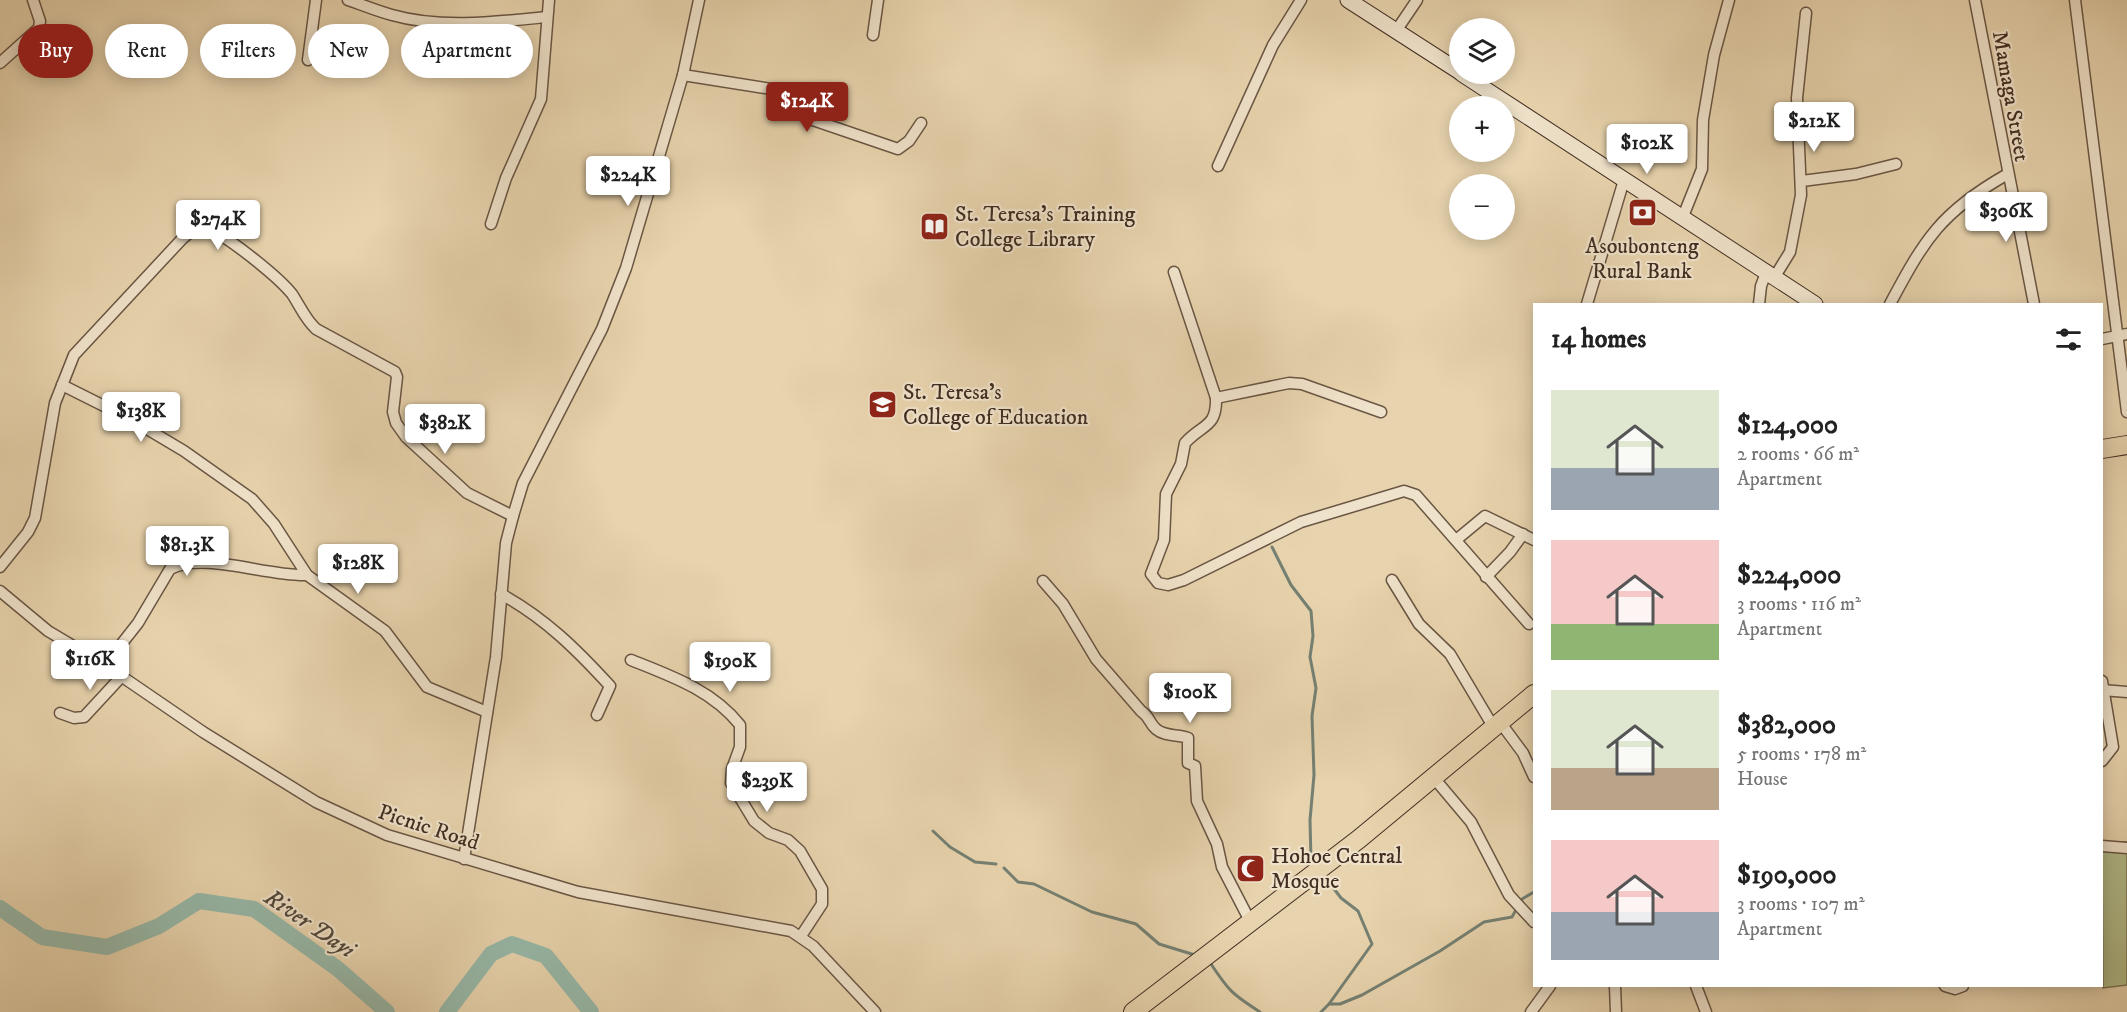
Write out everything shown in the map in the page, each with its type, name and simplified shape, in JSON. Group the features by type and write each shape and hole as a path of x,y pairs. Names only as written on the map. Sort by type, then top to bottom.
{"highway":[{"path":"2103,449 2127,445"},
{"path":"1133,1012 1251,923 1434,778 1533,695"}],"main road":[{"path":"1348,0 1449,65"},
{"path":"1478,84 1813,303"}],"street":[{"path":"0,63 39,28 40,21 33,0"},
{"path":"313,24 316,0"},
{"path":"348,0 394,16 442,22 485,23 546,17"},
{"path":"491,224 506,178 541,99 549,0"},
{"path":"464,859 496,657 506,543 513,516 523,483 602,329 626,268 683,75 699,0"},
{"path":"873,35 878,0"},
{"path":"1218,166 1273,45 1301,0"},
{"path":"1396,31 1416,0"},
{"path":"1682,219 1702,169 1703,120 1714,55 1729,0"},
{"name":"Mamaga Street","path":"1975,0 2006,175 2034,303"},
{"path":"2075,0 2122,335 2127,412"},
{"path":"1759,303 1761,286 1793,242 1802,181 1798,87 1806,13"},
{"path":"683,75 803,94 806,101 804,113 810,119 898,149 909,141 921,123"},
{"path":"1802,181 1856,174 1896,164"},
{"path":"1891,303 1917,254 1943,219 1973,194 2006,175"},
{"path":"1587,303 1624,180"},
{"path":"0,567 28,532 35,518 55,403 74,355 182,239 196,229 205,228 232,242 273,276 292,294 316,329 395,372 398,376 393,412 396,423 406,437 466,493 513,516"},
{"path":"1174,272 1216,398 1215,418 1185,443 1181,464 1166,494 1164,540 1151,574 1158,583 1168,585 1184,580 1311,518 1404,491 1416,495 1529,624"},
{"path":"2103,339 2122,335"},
{"path":"1216,398 1289,383 1302,384 1381,412"},
{"path":"62,385 184,451 252,499 274,524 307,575 385,631 427,687 487,712"},
{"path":"1456,540 1485,516 1533,539"},
{"path":"1486,577 1510,552 1523,534"},
{"path":"105,665 138,622 170,569 179,564 212,563 292,576 307,575"},
{"path":"1392,580 1423,630 1450,654 1497,725 1523,753 1533,775"},
{"path":"1042,581 1063,604 1096,659 1142,711 1151,717 1155,729 1163,734 1180,734 1188,738 1188,763 1195,766 1197,801 1217,844 1222,867 1251,923"},
{"name":"Picnic Road","path":"0,591 48,631 105,665 202,732 316,802 387,835 578,892 790,931 801,936 875,1012"},
{"path":"501,594 523,606 560,634 610,686 597,715"},
{"path":"631,660 691,685 716,699 740,725 740,747 732,768 731,783 754,821 769,833 788,840 800,850 822,889 822,904 801,936"},
{"path":"60,713 74,718 84,717 121,677"},
{"path":"2103,687 2127,692"},
{"path":"2103,692 2113,747 2103,760"},
{"path":"1434,778 1471,822 1509,895 1533,921"},
{"path":"2103,846 2127,848"},
{"path":"1531,1012 1549,987"},
{"path":"1615,987 1616,1012"},
{"path":"1696,987 1706,1012"}],"green space":[{"path":"2103,842 2127,842 2127,985 2103,988"}],"waterway":[{"path":"1272,547 1291,585 1311,611 1313,636 1310,657 1316,688 1312,716 1314,775 1310,820 1311,860 1314,864"},
{"path":"933,831 950,847 975,862 996,864"},
{"path":"1004,868 1018,882 1034,884 1092,912 1136,924 1159,944 1195,955"},
{"path":"1322,873 1341,898 1358,911 1372,944 1329,1004"},
{"path":"1321,1012 1329,1004 1340,1004 1362,995 1440,951 1484,922 1512,917 1522,899 1533,893"},
{"name":"River Dayi","path":"0,908 42,937 107,947 159,926 199,901 254,909 338,969 387,1012"},
{"name":"River Dayi","path":"447,1012 491,954 512,944 546,956 591,1012"},
{"path":"1211,964 1232,991 1260,1012"}],"place":[{"name":"Asoubonteng Rural Bank","path":"1642,213"},
{"name":"St. Teresa's Training College Library","path":"934,226"},
{"name":"St. Teresa's College of Education","path":"882,404"},
{"name":"Hohoe Central Mosque","path":"1250,868"}]}
